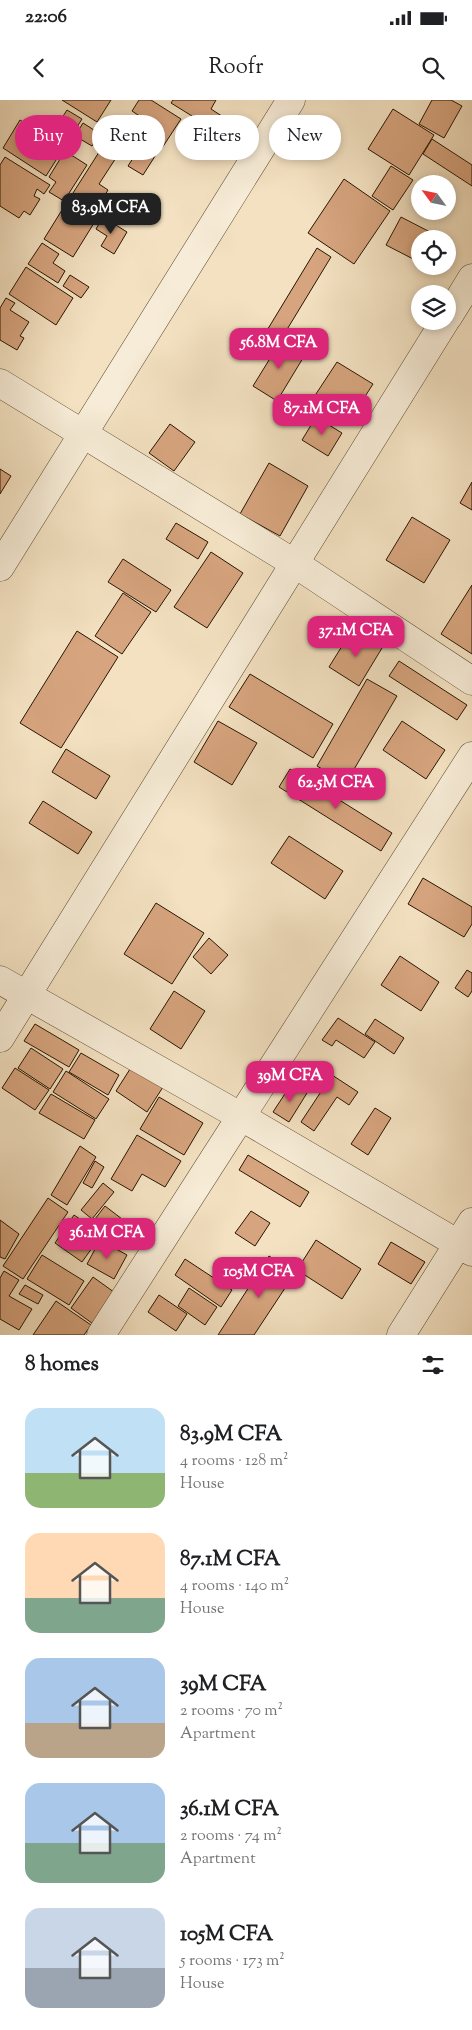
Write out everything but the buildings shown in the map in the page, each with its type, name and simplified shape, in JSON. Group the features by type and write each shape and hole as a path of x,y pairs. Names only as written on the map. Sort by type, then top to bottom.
{"street":[{"path":"0,567 291,100"},
{"path":"456,304 472,278"},
{"path":"0,1038 439,330"},
{"path":"0,382 83,435 294,563 472,681"},
{"path":"100,1335 472,756"},
{"path":"0,980 240,1116 468,1239 401,1335"}]}
